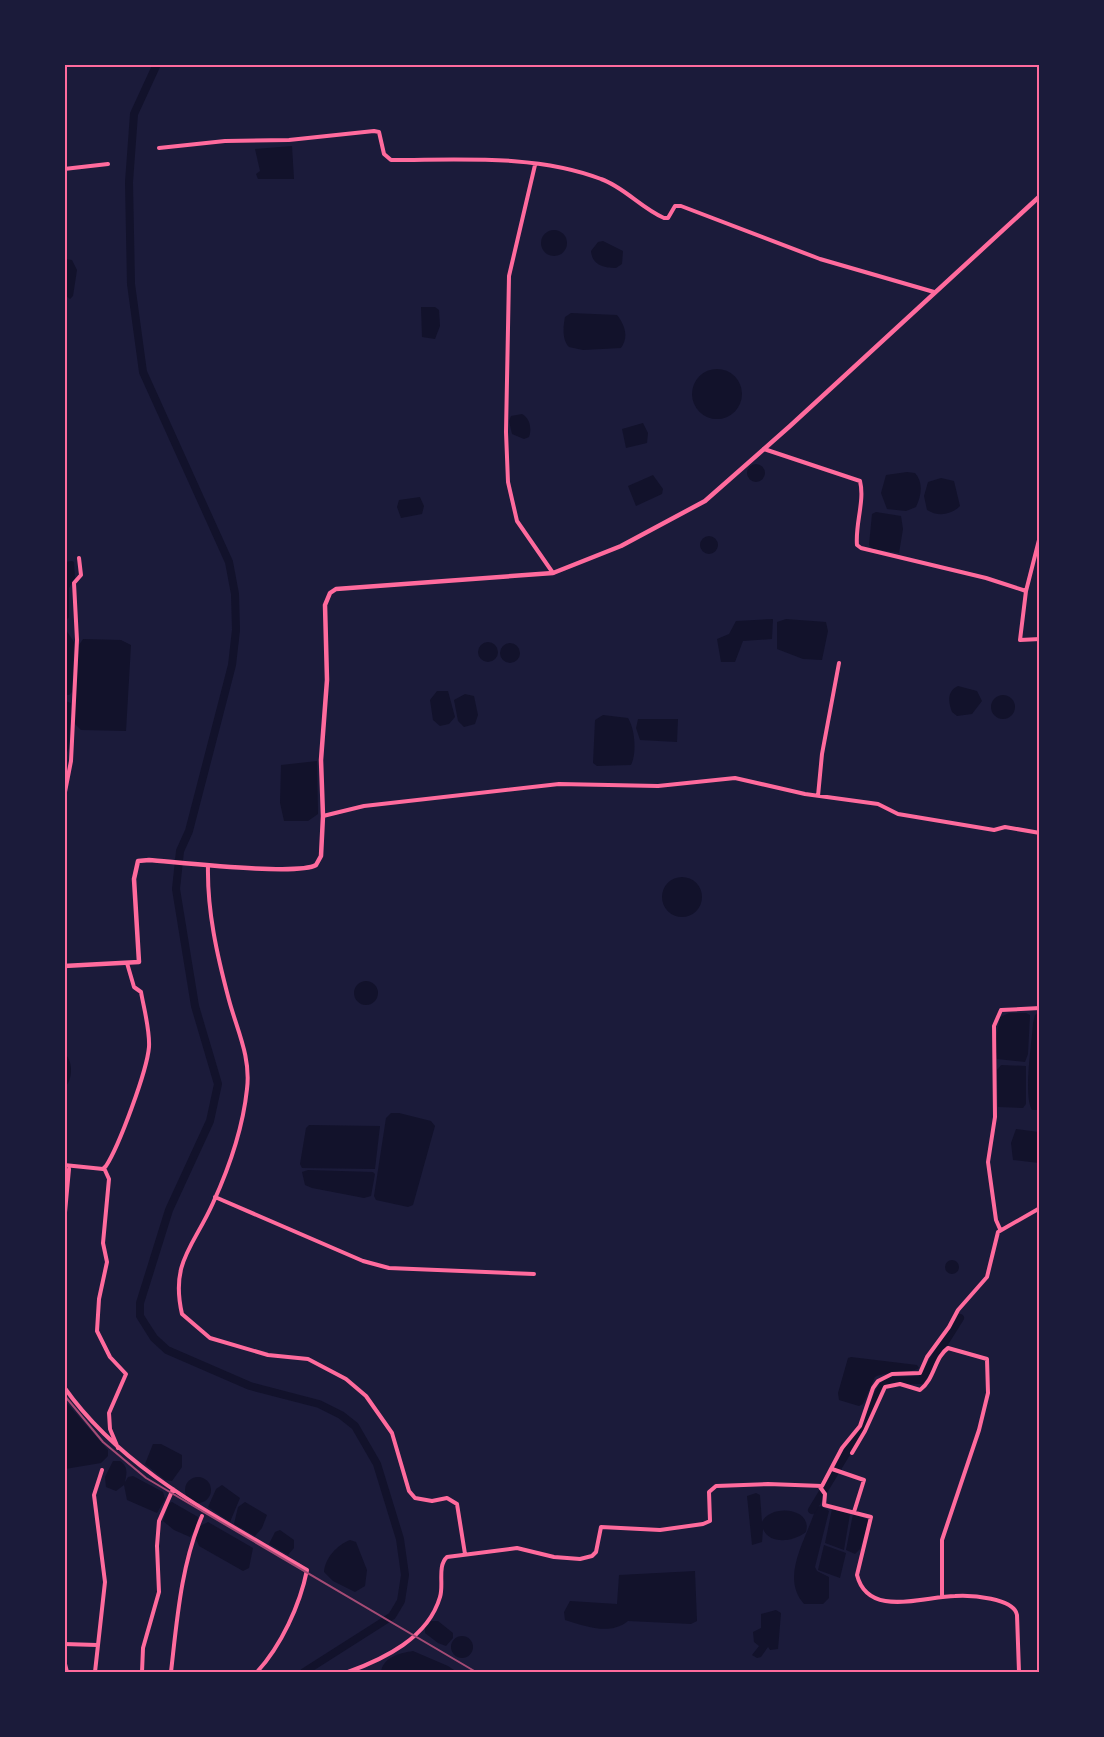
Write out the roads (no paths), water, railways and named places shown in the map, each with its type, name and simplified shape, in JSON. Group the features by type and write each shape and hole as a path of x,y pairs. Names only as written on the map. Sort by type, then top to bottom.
{"street":[{"path":"159,148 225,141 289,140 374,131 379,132 384,154 391,160 508,162 535,165 601,179 664,218 668,218 675,206 681,206 820,259 934,292"},
{"path":"64,169 108,164"},
{"path":"535,165 509,276 506,432 508,482 517,521 553,573"},
{"path":"64,966 139,961 134,879 138,861 312,868 321,856 323,816 321,760 327,680 326,605 330,593 336,589 553,573 621,546 705,501 1040,196"},
{"path":"764,449 860,482 862,493 857,532 858,545 861,548 986,578 1026,591"},
{"path":"1040,536 1026,591 1020,640 1040,639"},
{"path":"64,797 72,761 77,640 74,587 81,575 79,558"},
{"path":"818,796 822,754 839,663"},
{"path":"323,816 364,806 559,784 658,786 735,778 818,796 878,804 898,814 994,830 1005,827 1040,833"},
{"path":"205,864 216,950 249,1070 238,1133 215,1197 179,1272 178,1287 182,1314 210,1338 268,1355 308,1359 346,1378 366,1396 392,1433 409,1491 415,1498 432,1501 447,1498 457,1504 465,1554"},
{"path":"104,1168 116,1148 142,1077 149,1048 141,992 134,987 127,963"},
{"path":"820,1487 842,1448 860,1426 873,1388 878,1381 892,1374 920,1373 927,1356 950,1327 958,1310 987,1277 1000,1229 996,1220 988,1162 995,1117 994,1026 1000,1010 1040,1008"},
{"path":"64,1165 104,1168"},
{"path":"104,1168 109,1179 103,1243 107,1262 99,1299 97,1331 110,1357 126,1374 109,1413 110,1429 118,1448"},
{"path":"64,1223 69,1169"},
{"path":"215,1197 363,1261 389,1268 534,1274"},
{"path":"1000,1229 1040,1208"},
{"path":"852,1453 885,1387 900,1384 920,1390 933,1374 941,1354 948,1348 987,1359 988,1393 979,1430 942,1540 942,1597"},
{"path":"64,1387 118,1448 173,1489 307,1570 299,1598 275,1649 256,1672"},
{"path":"832,1469 864,1480 854,1512"},
{"path":"95,1672 105,1582 94,1495 102,1470"},
{"path":"349,1672 393,1652 414,1636 440,1596 444,1560 447,1557 517,1548 554,1557 586,1558 596,1552 601,1527 660,1530 710,1521 709,1492 716,1486 768,1484 820,1487"},
{"path":"820,1487 825,1494 824,1505 871,1517 857,1575 866,1592 879,1600 892,1601 956,1595 1007,1602 1016,1610 1019,1672"},
{"path":"142,1672 143,1648 159,1592 159,1521 173,1489"},
{"path":"171,1672 191,1542 202,1516"},
{"path":"64,1644 97,1645"},
{"path":"64,1660 67,1672"}],"waterway":[{"path":"157,64 134,114 129,182 131,284 143,372 229,562 235,594 236,630 232,665 189,831 180,851 176,889 195,1006 218,1084 210,1121 169,1210 140,1303 140,1316 154,1338 167,1350 250,1386 319,1404 341,1415 355,1426 377,1464 400,1539 405,1575 401,1601 392,1616 304,1672"},
{"path":"812,1510 858,1434 882,1387 890,1381 921,1380 960,1318"}],"railway":[{"path":"64,1395 103,1442 146,1478 476,1672"}]}
